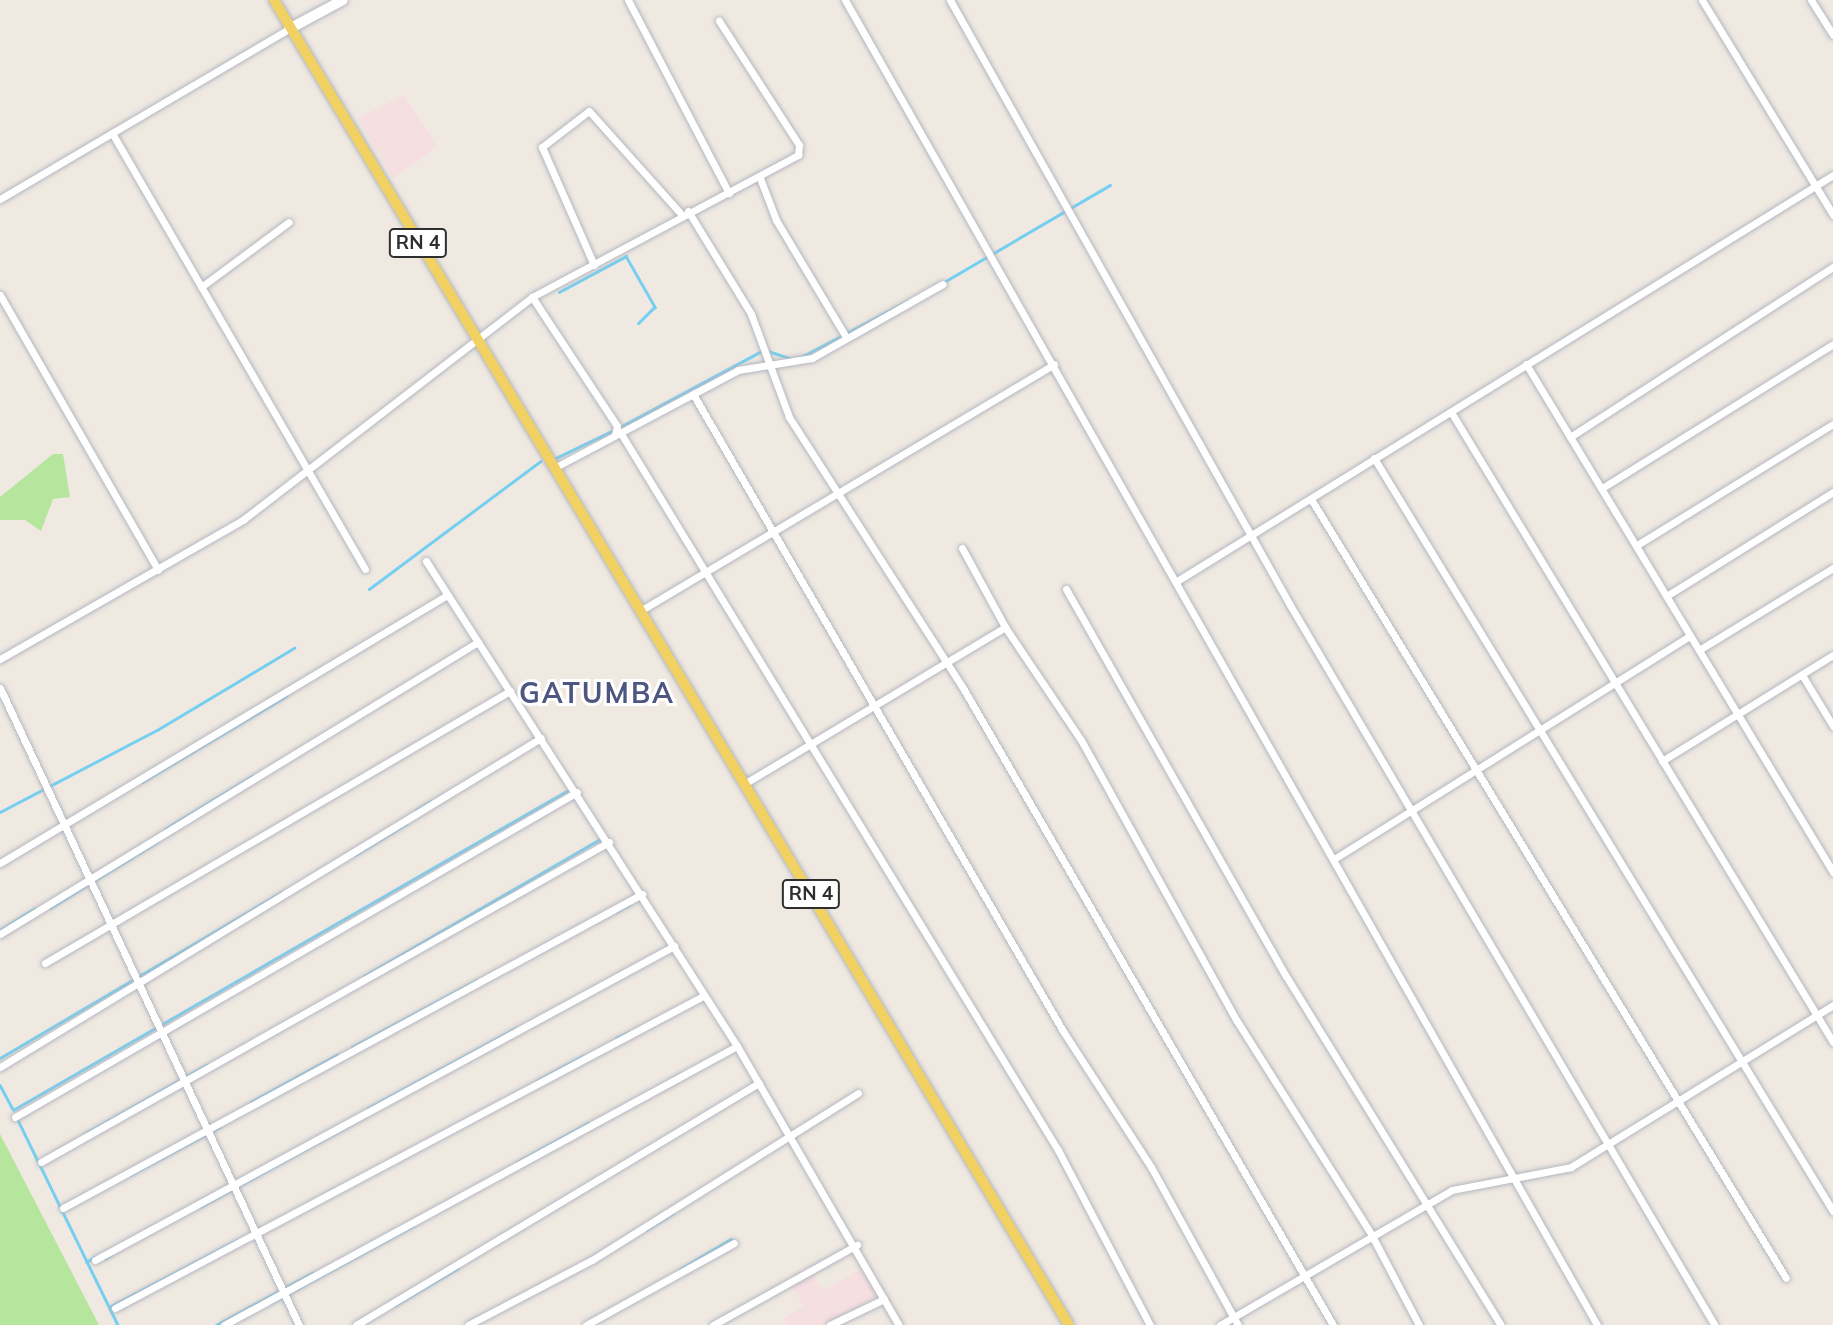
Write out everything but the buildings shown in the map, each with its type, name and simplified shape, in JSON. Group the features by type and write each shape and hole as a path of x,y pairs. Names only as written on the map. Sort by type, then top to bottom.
{"main road":[{"name":"RN 4","path":"274,0 1069,1325"},
{"path":"289,29 344,0"}],"street":[{"path":"628,0 729,193"},
{"path":"845,0 988,247 1597,1325"},
{"path":"950,0 1250,534 1714,1324"},
{"path":"1702,0 1833,215"},
{"path":"1811,0 1833,35"},
{"path":"0,659 244,519 476,335 532,297 685,213 760,178 801,150 719,21"},
{"path":"0,199 289,29"},
{"path":"594,265 542,147 589,111 685,213 751,314 763,354 789,417 945,660 1333,1325"},
{"path":"112,133 365,569"},
{"path":"1177,581 1833,175"},
{"path":"760,178 776,220 845,334"},
{"path":"201,287 289,222"},
{"path":"1570,436 1833,267"},
{"path":"554,468 615,432 693,394 763,354 803,361 845,334 943,284"},
{"path":"0,295 158,570"},
{"path":"532,297 617,426 615,432"},
{"path":"1602,488 1833,344"},
{"path":"640,611 705,575 1054,364"},
{"path":"1527,364 1833,872"},
{"path":"693,394 877,703 1063,1031 1178,1213 1235,1321"},
{"path":"1451,412 1833,1042"},
{"path":"1637,545 1833,424"},
{"path":"615,432 811,739 1058,1150 1150,1325"},
{"path":"1374,458 1739,1062 1833,1211"},
{"path":"1668,596 1833,492"},
{"path":"1311,499 1786,1278"},
{"path":"962,548 1004,627 1081,740 1302,1132 1371,1234 1419,1325"},
{"path":"426,561 609,842 703,996 737,1046 857,1245 899,1325"},
{"path":"1699,650 1833,568"},
{"path":"1066,589 1286,976 1429,1201 1501,1325"},
{"path":"0,863 447,595"},
{"path":"744,784 811,739 1004,627"},
{"path":"1334,859 1410,807 1690,636"},
{"path":"0,934 478,642"},
{"path":"1662,761 1736,712 1833,655"},
{"path":"1802,675 1833,726"},
{"path":"0,688 88,881 140,981 160,1033 235,1184 299,1325"},
{"path":"45,963 112,927 510,691"},
{"path":"0,1067 541,738"},
{"path":"15,1117 576,792"},
{"path":"41,1161 609,842"},
{"path":"63,1208 642,894"},
{"path":"95,1260 674,946"},
{"path":"115,1308 703,996"},
{"path":"1220,1325 1235,1321 1371,1234 1429,1201 1513,1177 1571,1167 1610,1146 1677,1101 1833,1005"},
{"path":"225,1325 737,1046"},
{"path":"356,1325 759,1083"},
{"path":"468,1325 592,1260 788,1133 858,1093"},
{"path":"586,1325 734,1242"},
{"path":"713,1325 857,1245"},
{"path":"830,1325 884,1299"}],"shaded area":[{"path":"404,95 437,147 393,178 358,118"},
{"path":"864,1267 878,1296 823,1325 788,1325 783,1319 804,1306 790,1283 811,1271 823,1291"}],"green space":[{"path":"53,454 63,454 70,497 53,499 41,531 25,520 0,520 0,497"},
{"path":"0,1134 99,1325 0,1325"}],"waterway":[{"path":"944,282 1110,185"},
{"path":"559,292 626,256 655,307 639,323"},
{"path":"801,357 907,301"},
{"path":"620,427 762,351"},
{"path":"768,351 792,359"},
{"path":"554,459 614,430"},
{"path":"369,589 541,461"},
{"path":"0,812 157,730 294,648"},
{"path":"142,782 286,696"},
{"path":"165,829 252,776"},
{"path":"13,1110 570,789"},
{"path":"416,810 431,801"},
{"path":"355,855 406,824"},
{"path":"364,976 600,839"},
{"path":"50,908 157,842"},
{"path":"0,1058 282,892"},
{"path":"616,912 629,905"},
{"path":"0,930 34,909"},
{"path":"352,1047 475,981"},
{"path":"368,1108 516,1028"},
{"path":"616,1038 629,1032"},
{"path":"251,1102 337,1055"},
{"path":"536,1081 583,1056"},
{"path":"86,1133 206,1065"},
{"path":"0,1085 12,1108"},
{"path":"200,1207 366,1116"},
{"path":"17,1118 118,1325"},
{"path":"517,1162 588,1123"},
{"path":"130,1175 220,1127"},
{"path":"646,1230 673,1213"},
{"path":"271,1303 413,1226"},
{"path":"680,1269 731,1239"},
{"path":"109,1307 237,1240"},
{"path":"105,1259 111,1255"},
{"path":"86,1262 95,1257"},
{"path":"394,1306 458,1268"},
{"path":"216,1325 312,1273"}],"district":[{"name":"GATUMBA","path":"597,693"}]}
